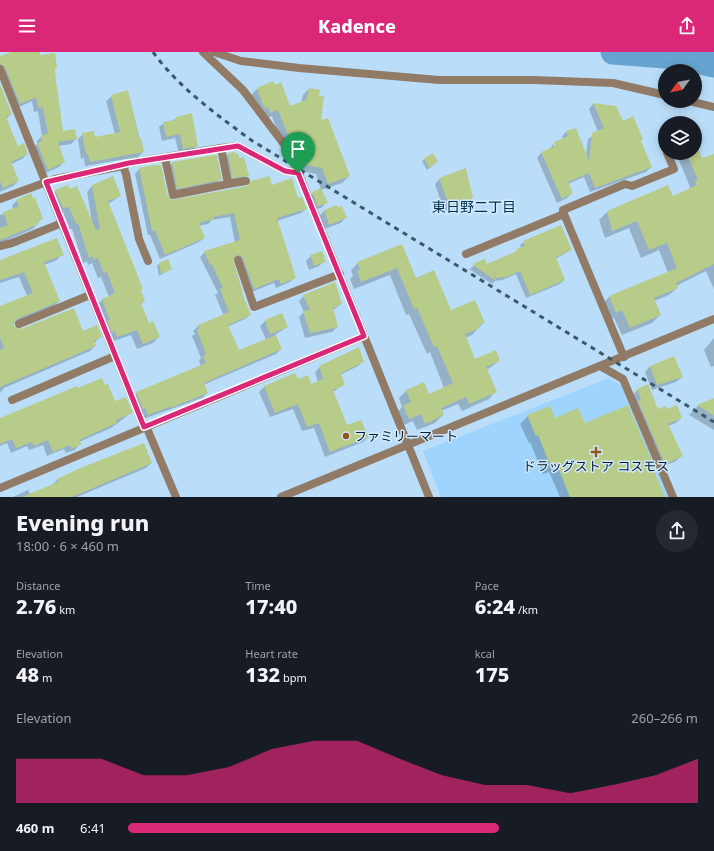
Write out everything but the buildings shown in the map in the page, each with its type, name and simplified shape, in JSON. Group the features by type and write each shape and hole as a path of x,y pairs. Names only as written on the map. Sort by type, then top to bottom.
{"street":[{"path":"203,52 243,90 285,144 340,274 429,497"},
{"path":"214,52 241,61 299,68 439,80 534,80 613,83 658,93"},
{"path":"0,69 115,356 176,497"},
{"path":"702,104 714,107"},
{"path":"0,199 46,182 122,166 129,163 238,146 285,171 298,173"},
{"path":"221,148 228,184"},
{"path":"165,158 173,195 246,181"},
{"path":"624,357 563,210 618,186 625,184 632,186 674,169 670,160"},
{"path":"122,166 126,174 139,239 148,261"},
{"path":"466,254 564,214"},
{"path":"0,246 12,243 62,222"},
{"path":"238,260 254,307 340,274"},
{"path":"19,324 90,295"},
{"path":"281,497 714,319"},
{"path":"0,488 364,336"},
{"path":"12,400 115,356"},
{"path":"600,366 623,379 673,497"}],"shaded area":[{"path":"609,378 622,386 670,497 441,497 423,451"}],"waterway":[{"path":"613,52 678,57 714,65"}],"railway":[{"path":"153,52 186,89 251,140 714,422"}],"place":[{"name":"ファミリーマート","path":"346,436"},
{"name":"ドラッグストア コスモス","path":"596,452"}],"district":[{"name":"東日野二丁目","path":"474,206"}],"route":[{"path":"238,146 285,171 298,173 364,336 144,427 46,182 122,166 129,163 238,146"}]}
